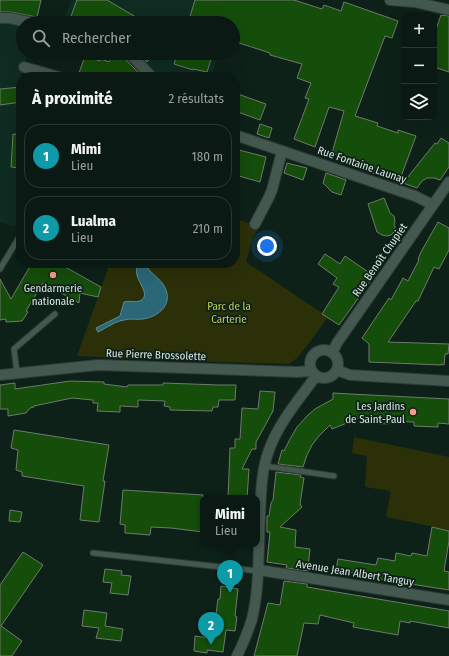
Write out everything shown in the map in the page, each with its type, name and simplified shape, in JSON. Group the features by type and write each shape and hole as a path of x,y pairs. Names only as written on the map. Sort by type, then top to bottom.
{"street":[{"path":"390,0 414,2 449,10"},
{"path":"5,17 16,19"},
{"path":"136,60 147,72"},
{"path":"24,68 40,72"},
{"name":"Rue Fontaine Launay","path":"240,136 415,196 433,205"},
{"path":"255,224 270,197 282,151"},
{"name":"Rue Benoît Chupiet","path":"332,353 337,343 449,182"},
{"path":"321,350 325,350 332,353 336,358 338,364 337,370 330,377 321,378 314,374 310,365 310,360 313,355 321,350"},
{"name":"Rue Pierre Brossolette","path":"0,375 98,365 297,372 314,374"},
{"path":"337,370 350,375 449,381 449,377"},
{"path":"260,502 268,451 279,428 314,374"},
{"path":"237,656 248,632 256,596 258,547"},
{"name":"Avenue Jean Albert Tanguy","path":"258,571 449,600"}],"lane":[{"path":"0,269 16,242"},
{"path":"17,374 14,350 55,314"},
{"path":"265,466 334,476"},
{"path":"93,553 258,571"}],"shaded area":[{"path":"71,0 219,0 226,16 65,16"},
{"path":"0,21 16,23 16,60 26,60 22,72 16,72 16,224 14,227 0,222"},
{"path":"140,60 217,60 213,72 151,72"}],"green space":[{"name":"Parc de la Carterie","path":"240,220 260,226 253,237 246,262 328,317 297,358 289,364 77,356 108,268 240,268"},
{"path":"354,437 449,457 449,530 386,517 391,491 365,487 367,456 352,453"}],"water":[{"path":"137,268 148,268 159,279 166,290 167,301 165,306 158,313 148,318 121,321 114,323 98,332 96,328 120,316 124,302 138,302 144,298 143,289 137,273"}],"building":[{"path":"0,0 41,0 37,16 0,12"},
{"path":"77,0 107,0 134,16 71,16"},
{"path":"195,0 294,0 322,9 324,5 341,11 344,2 398,21 392,38 385,36 355,116 378,123 377,126 398,133 398,130 416,136 399,182 350,165 352,160 332,153 344,111 329,107 315,147 294,139 309,99 305,98 311,83 297,78 302,64 270,55 270,53 240,43 240,16 190,16"},
{"path":"441,15 449,16 449,72 437,68 437,26"},
{"path":"84,60 104,60 109,62 110,60 126,60 138,72 79,72"},
{"path":"175,60 211,60 207,72 193,70 174,64"},
{"path":"16,87 16,103 0,105 0,89"},
{"path":"240,95 266,104 260,120 240,113"},
{"path":"260,124 272,128 269,138 257,134"},
{"path":"13,134 16,134 16,168 11,167"},
{"path":"441,138 449,143 449,167 440,180 427,178 422,181 417,188 403,183 435,143 437,144"},
{"path":"240,150 266,157 260,182 240,176"},
{"path":"287,163 307,168 303,180 284,173"},
{"path":"326,173 346,180 341,195 332,192 323,183"},
{"path":"384,198 390,213 394,216 395,222 394,232 387,236 377,232 368,204"},
{"path":"438,222 449,228 449,250 439,269 434,267 418,301 416,301 388,342 449,344 448,354 445,354 444,365 369,362 369,344 362,338 389,298 391,300 403,278 408,281 419,260 418,259 421,252"},
{"path":"325,254 340,264 345,256 374,276 339,325 322,314 339,287 333,284 337,278 318,264"},
{"path":"29,268 67,268 101,287 98,297 80,293 79,303 43,283 26,311 28,312 22,321 6,322 6,319 0,320 0,279 11,299"},
{"path":"70,381 104,382 104,384 127,387 128,385 163,385 163,383 236,385 235,400 219,400 218,407 213,407 212,411 170,410 170,407 164,406 165,401 138,400 138,407 120,406 120,412 97,411 98,403 93,403 93,400 72,398 34,406 26,413 8,416 8,409 0,409 0,385 15,383 15,389"},
{"path":"260,391 275,392 273,411 256,442 256,449 252,449 242,469 249,469 247,495 228,495 230,448 235,448 235,439 240,439 242,408 258,409"},
{"path":"333,393 449,399 449,424 438,423 438,427 414,426 414,422 389,421 389,424 364,423 364,416 332,429 330,425 312,445 303,467 278,464 282,450 284,451 297,427 315,409 333,399"},
{"path":"14,430 109,445 103,481 105,481 99,522 80,520 84,486 22,476 22,472 16,470 18,450 11,448"},
{"path":"276,472 301,475 300,477 304,478 300,504 302,507 280,527 296,530 295,547 310,549 309,571 286,568 287,565 267,562 270,532 267,532 267,516 269,516 271,503 273,500"},
{"path":"123,490 203,495 200,495 200,532 151,527 150,535 125,533 125,525 120,524"},
{"path":"10,510 22,512 20,522 9,521"},
{"path":"432,527 449,531 449,541 444,571 449,572 449,590 379,579 380,577 336,570 338,559 376,565 378,558 395,561 396,553 411,556 412,553 427,556"},
{"path":"23,552 43,565 1,626 22,641 12,656 0,656 0,585"},
{"path":"105,569 122,571 121,575 131,576 128,595 110,593 112,583 103,582"},
{"path":"284,581 307,584 307,587 449,611 449,628 410,621 410,623 400,621 398,635 353,627 354,623 320,615 318,624 304,623 297,656 254,656 268,603 280,605"},
{"path":"221,586 238,589 235,631 226,630 223,652 207,650 207,653 194,651 195,636 209,638 210,630 212,630 214,613 216,614 218,599 220,599"},
{"path":"84,610 107,613 105,626 123,629 121,641 96,638 99,628 82,626"}],"place":[{"name":"Gendarmerie nationale","path":"53,275"},
{"name":"Les Jardins de Saint-Paul","path":"413,412"},
{"name":"Mimi","path":"230,593"},
{"name":"Lualma","path":"211,645"}]}
